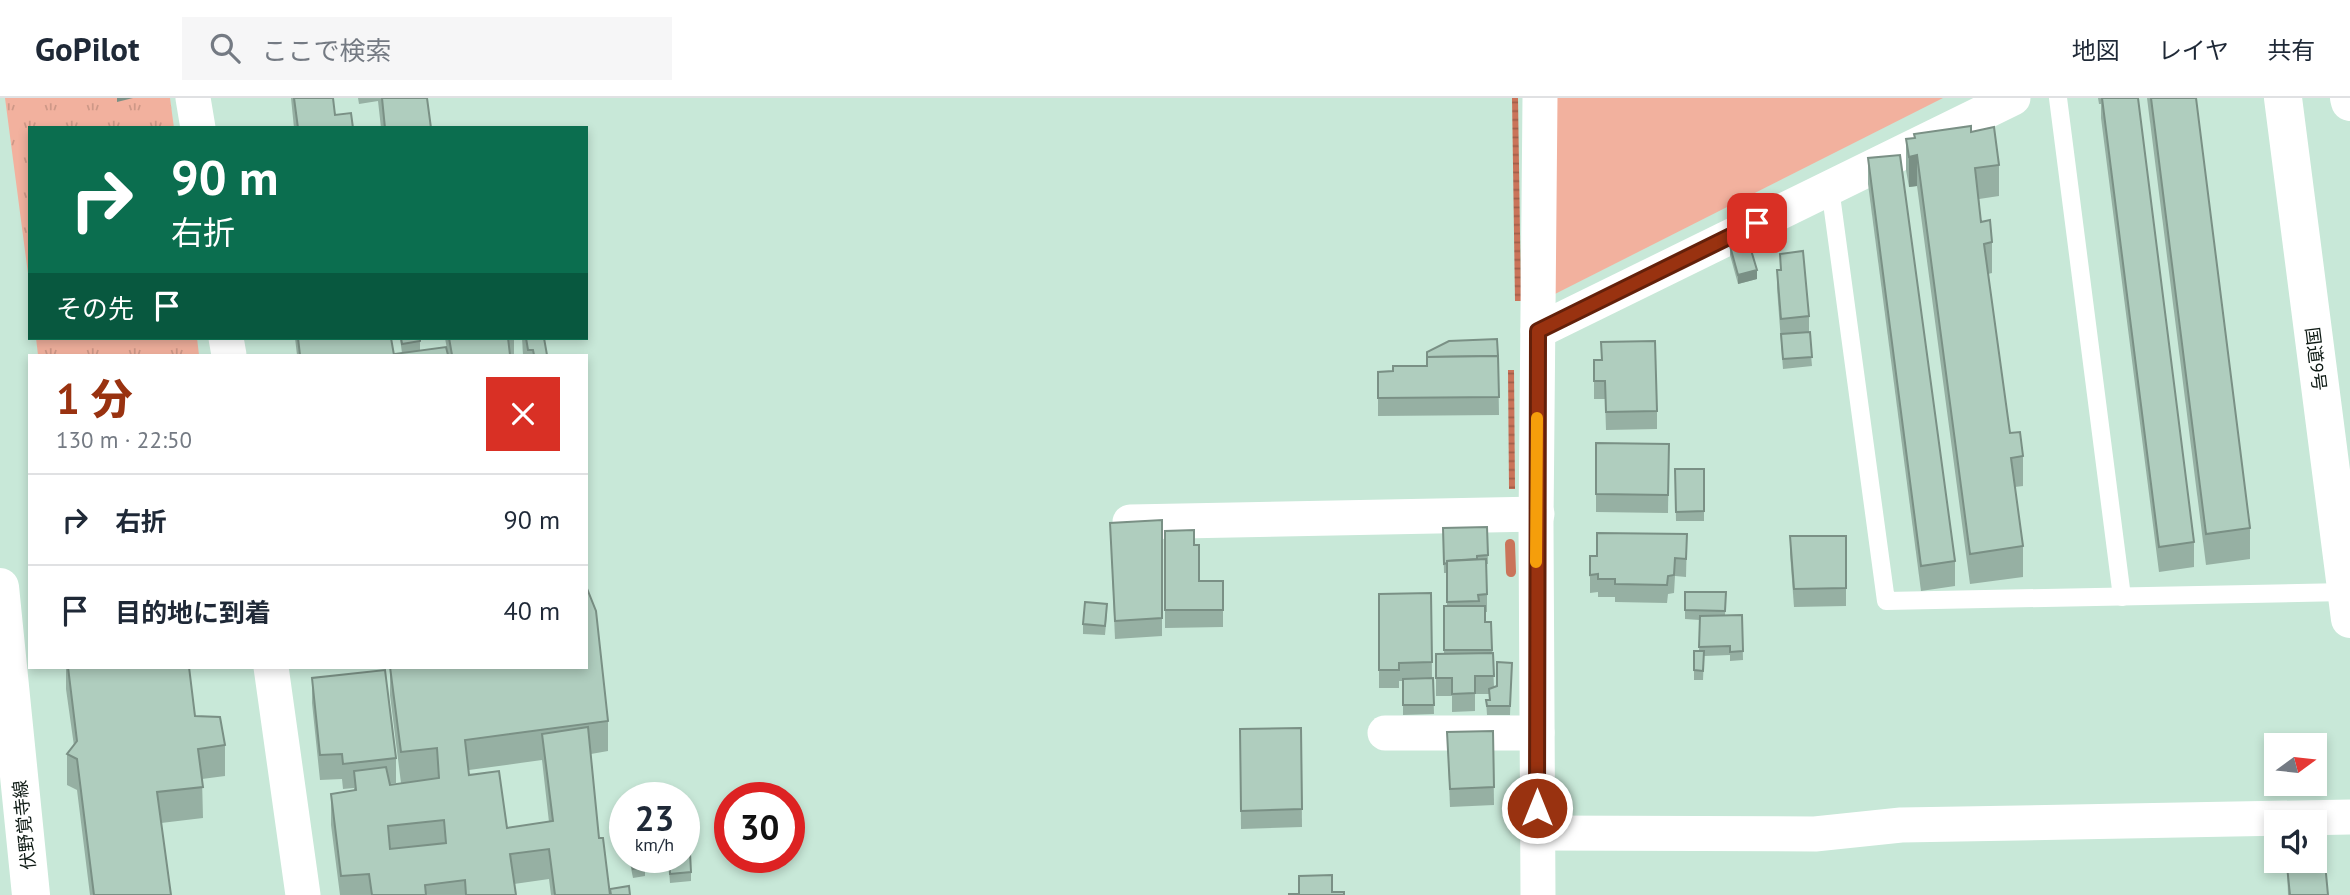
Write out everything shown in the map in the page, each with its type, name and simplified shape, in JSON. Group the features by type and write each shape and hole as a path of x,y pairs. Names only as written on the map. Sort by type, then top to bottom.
{"main road":[{"name":"国道9号","path":"2283,98 2348,606"},
{"name":"伏野覚寺線","path":"0,587 31,895"}],"street":[{"path":"194,98 198,126"},
{"path":"1538,895 1540,98"},
{"path":"1538,331 2013,98"},
{"path":"1130,522 1537,514"},
{"path":"271,669 303,895"},
{"path":"1385,733 1537,733"},
{"path":"1537,832 1815,834 1901,825 2350,817"}],"lane":[{"path":"2058,98 2122,597"},
{"path":"1830,188 1886,601 2122,597 2348,606"}],"green space":[{"path":"5,98 170,98 174,126 28,126 28,274"},
{"path":"1551,98 1943,98 1549,297"},
{"path":"36,340 197,340 199,354 38,354"}],"shaded area":[{"path":"1512,98 1518,98 1521,301 1515,301"},
{"path":"1508,370 1514,370 1515,489 1509,489"}],"building":[{"path":"294,98 333,98 335,115 351,113 353,126 298,126"},
{"path":"382,98 427,98 431,126 385,126"},
{"path":"2102,98 2138,98 2194,542 2159,547"},
{"path":"2151,98 2196,98 2250,528 2206,534"},
{"path":"1971,126 1971,132 1994,127 1999,165 1975,168 1981,222 1990,220 1992,242 1984,244 2010,433 2020,432 2023,456 2011,458 2023,546 1970,554 1917,155 1909,157 1906,139 1915,138 1914,134"},
{"path":"1900,155 1955,561 1921,566 1868,158"},
{"path":"1748,240 1757,270 1738,275 1730,246"},
{"path":"1803,251 1809,316 1781,319 1777,270 1781,270 1780,254"},
{"path":"1810,332 1812,357 1783,359 1781,334"},
{"path":"1497,339 1498,356 1427,357 1427,352 1449,341"},
{"path":"298,340 391,340 394,354 300,354"},
{"path":"401,340 420,340 420,341 402,344"},
{"path":"449,340 508,340 510,354 452,354"},
{"path":"526,340 544,340 547,354 534,354 533,350 528,350"},
{"path":"1655,341 1657,411 1606,412 1605,381 1594,381 1594,360 1602,360 1601,342"},
{"path":"446,347 448,354 394,354"},
{"path":"1498,356 1499,397 1378,398 1378,372 1393,371 1393,366 1427,366 1427,357"},
{"path":"1596,443 1669,444 1668,495 1596,494"},
{"path":"1675,469 1704,469 1704,511 1676,512"},
{"path":"1162,520 1162,618 1115,621 1110,523"},
{"path":"1487,527 1488,555 1477,556 1477,559 1447,561 1444,564 1443,528"},
{"path":"1194,530 1194,545 1199,545 1199,581 1223,581 1223,610 1165,610 1165,531"},
{"path":"1597,533 1687,534 1686,559 1675,558 1674,575 1668,576 1667,585 1615,584 1615,579 1598,579 1598,574 1590,575 1590,556 1597,556"},
{"path":"1790,536 1846,536 1846,588 1794,589"},
{"path":"1486,559 1487,594 1478,595 1479,601 1447,602 1447,561"},
{"path":"588,591 596,611 608,721 465,740 469,775 499,771 507,828 553,821 542,734 588,727 599,838 603,838 610,895 555,895 549,849 510,854 516,895 466,895 465,880 425,885 426,895 372,895 369,874 341,876 331,794 356,790 354,771 386,767 390,785 439,778 437,748 401,752 390,669 588,669","holes":["444,820 446,843 390,849 388,826"]},
{"path":"1685,592 1726,592 1725,611 1685,610"},
{"path":"1431,593 1432,662 1399,663 1399,670 1379,670 1379,594"},
{"path":"1085,602 1107,604 1105,626 1083,624"},
{"path":"1444,606 1485,606 1485,622 1491,622 1492,650 1444,650"},
{"path":"1742,615 1743,651 1730,652 1730,646 1699,647 1700,616"},
{"path":"1694,651 1704,651 1703,671 1694,670"},
{"path":"1493,653 1494,676 1475,676 1475,693 1452,694 1452,678 1436,678 1436,654"},
{"path":"1497,662 1512,663 1510,706 1487,706 1486,700 1490,700 1489,689 1497,686"},
{"path":"68,669 189,669 195,716 220,717 225,745 198,749 203,787 157,792 171,895 94,895 77,759 67,754 77,741"},
{"path":"385,670 396,758 343,764 342,754 320,755 312,678"},
{"path":"1433,678 1434,705 1403,705 1403,679"},
{"path":"1301,728 1302,809 1241,811 1240,729"},
{"path":"1493,731 1494,787 1450,789 1447,732"},
{"path":"2288,873 2326,873 2328,895 2290,895"},
{"path":"1332,875 1332,892 1344,892 1344,895 1289,895 1299,894 1299,876"},
{"path":"629,886 630,895 611,895 610,889"}],"waterway":[{"path":"1510,544 1511,572"}],"slow traffic":[{"path":"1536,562 1537,418"}],"route":[{"path":"1537,808 1538,331 1757,223"}]}
